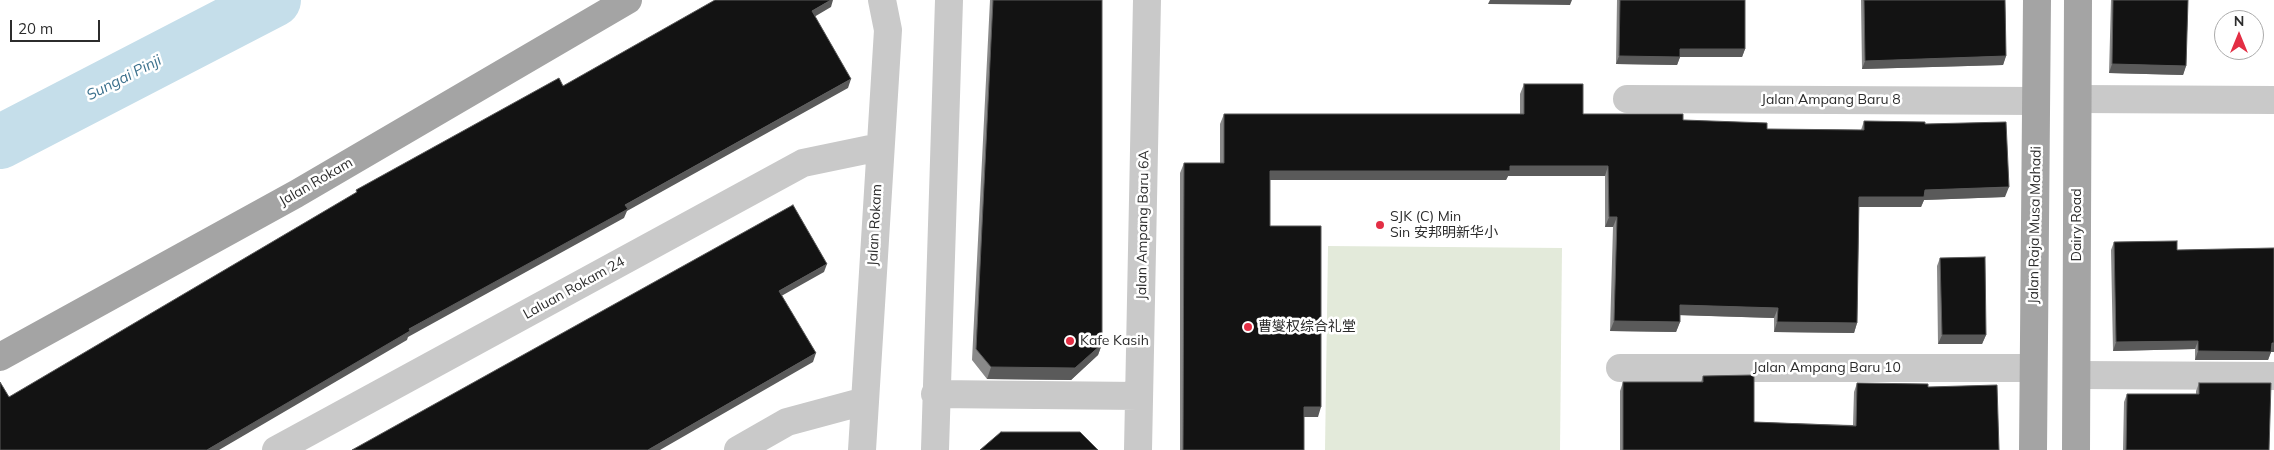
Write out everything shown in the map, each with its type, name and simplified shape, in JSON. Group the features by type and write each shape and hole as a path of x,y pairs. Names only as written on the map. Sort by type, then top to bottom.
{"main road":[{"name":"Jalan Rokam","path":"0,357 296,194 628,0"},
{"name":"Jalan Raja Musa Mahadi","path":"2033,450 2037,0"},
{"name":"Dairy Road","path":"2076,450 2078,0"}],"street":[{"name":"Jalan Rokam","path":"862,450 888,30 882,0"},
{"path":"934,450 949,0"},
{"name":"Jalan Ampang Baru 6A","path":"1138,450 1147,0"},
{"name":"Jalan Ampang Baru 8","path":"1626,99 2036,101"},
{"path":"2078,99 2274,100"},
{"name":"Laluan Rokam 24","path":"276,450 803,163 880,147"},
{"name":"Jalan Ampang Baru 10","path":"1620,368 2034,368"},
{"path":"2076,374 2274,376"},
{"path":"935,394 1140,396"},
{"path":"738,450 787,422 865,402"}],"green space":[{"path":"1328,246 1562,248 1560,450 1325,450"}],"building":[{"path":"715,0 831,0 812,11 851,79 625,205 628,209 409,329 410,331 207,450 0,450 0,382 9,397 357,192 356,190 559,78 563,86"},
{"path":"993,0 1102,0 1102,344 1075,368 991,367 976,349"},
{"path":"1620,0 1745,0 1745,49 1680,49 1680,57 1619,56"},
{"path":"1864,0 2005,0 2006,56 1865,61"},
{"path":"2113,0 2188,0 2186,66 2112,64"},
{"path":"1524,84 1583,84 1583,114 1683,114 1683,120 1767,123 1767,129 1864,130 1864,121 1925,122 1925,124 2006,122 2009,187 1925,190 1924,197 1859,197 1857,323 1777,322 1778,308 1680,305 1680,322 1614,321 1617,217 1609,217 1608,166 1510,166 1510,171 1270,171 1270,226 1321,226 1321,407 1304,407 1304,450 1183,450 1184,163 1224,163 1224,114 1524,114"},
{"path":"793,205 827,264 779,291 816,353 648,450 352,450"},
{"path":"2177,241 2177,250 2274,248 2274,343 2272,343 2271,352 2198,351 2198,341 2116,342 2114,242"},
{"path":"1985,257 1986,335 1942,335 1940,258"},
{"path":"1754,375 1754,422 1856,426 1857,383 1928,384 1928,387 1997,385 1999,450 1623,450 1623,382 1703,382 1703,376"},
{"path":"2199,383 2271,383 2269,450 2126,450 2127,394 2199,394"},
{"path":"1001,432 1080,432 1098,450 980,450"}],"waterway":[{"name":"Sungai Pinji","path":"0,142 274,0"}],"place":[{"name":"SJK (C) Min Sin 安邦明新华小","path":"1380,225"},
{"name":"曹燮权综合礼堂","path":"1248,327"},
{"name":"Kafe Kasih","path":"1070,341"}]}
